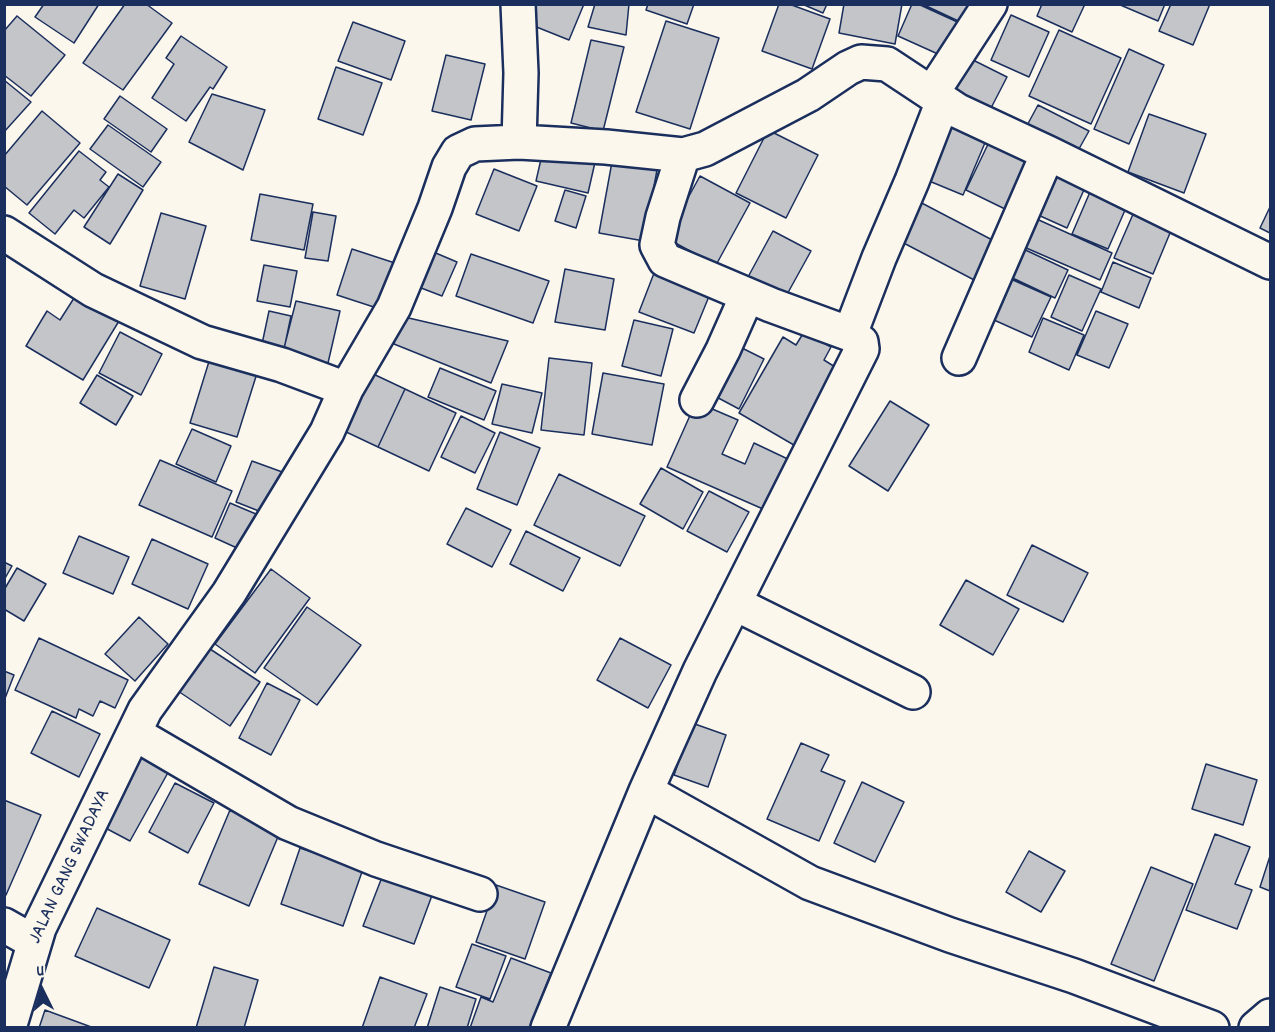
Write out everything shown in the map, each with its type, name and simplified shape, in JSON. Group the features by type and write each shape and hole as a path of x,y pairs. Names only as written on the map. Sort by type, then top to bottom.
{"street":[{"path":"518,4 521,73 519,142"},
{"path":"850,334 912,181 938,97 990,4"},
{"path":"548,1028 646,791 699,671 862,349 861,342 850,334 771,306 665,260 657,245 663,217 683,154 705,149 808,94 861,62 887,64 958,111 1270,262"},
{"name":"JALAN GANG SWADAYA","path":"9,1028 39,928 140,722 229,593 327,432 346,389 394,307 435,208 449,167 458,152 475,144 519,142 683,154"},
{"path":"959,358 1048,153"},
{"path":"4,233 93,290 202,342 282,365 346,389"},
{"path":"697,400 747,296"},
{"path":"734,603 913,692"},
{"path":"140,722 288,823 376,859 480,894"},
{"path":"646,791 810,883 950,935 1074,976 1212,1028"},
{"path":"4,925 34,942"},
{"path":"1256,1028 1270,1016"}],"building":[{"path":"44,4 99,4 74,43 35,17"},
{"path":"125,4 146,4 172,23 123,90 83,63"},
{"path":"536,4 584,4 569,40 529,24"},
{"path":"595,4 629,4 626,35 588,27"},
{"path":"648,4 694,4 687,24 646,10"},
{"path":"779,4 789,4 830,19 812,69 762,51"},
{"path":"802,4 827,4 823,13"},
{"path":"844,4 902,4 895,44 839,33"},
{"path":"912,4 918,4 964,25 949,59 898,36"},
{"path":"922,4 980,4 969,26"},
{"path":"1042,4 1085,4 1072,32 1037,16"},
{"path":"1118,4 1165,4 1158,21"},
{"path":"1171,4 1210,4 1193,45 1159,31"},
{"path":"1011,15 1049,32 1029,77 991,60"},
{"path":"17,16 65,55 31,96 4,75 4,31"},
{"path":"666,21 719,38 690,129 636,112"},
{"path":"353,22 405,41 391,80 338,61"},
{"path":"1059,30 1121,58 1091,124 1029,96"},
{"path":"181,36 227,67 213,89 210,87 186,121 152,98 174,64 166,58"},
{"path":"591,40 624,47 603,131 571,123"},
{"path":"1129,49 1164,65 1129,144 1094,129"},
{"path":"446,55 485,64 471,120 432,111"},
{"path":"971,59 1007,77 990,110 953,91"},
{"path":"336,67 382,83 363,135 318,119"},
{"path":"4,80 31,102 4,132"},
{"path":"212,94 265,110 243,170 189,142"},
{"path":"120,96 167,129 151,152 104,119"},
{"path":"1038,105 1089,131 1075,156 1024,131"},
{"path":"42,111 80,143 27,205 4,186 4,156"},
{"path":"1149,114 1206,134 1184,193 1128,172"},
{"path":"941,119 987,138 963,195 917,176"},
{"path":"108,125 161,162 143,187 90,149"},
{"path":"768,130 818,155 786,218 736,193"},
{"path":"991,138 1030,156 1005,209 966,190"},
{"path":"544,146 596,158 588,193 536,181"},
{"path":"79,151 106,172 100,180 109,187 84,218 74,210 55,234 29,213"},
{"path":"614,151 659,159 644,241 599,233"},
{"path":"1047,165 1087,183 1067,228 1027,210"},
{"path":"494,169 537,186 519,231 476,214"},
{"path":"118,174 143,190 110,244 84,227"},
{"path":"700,176 750,203 716,265 666,238"},
{"path":"1093,185 1129,201 1108,249 1072,234"},
{"path":"565,190 586,196 576,228 555,221"},
{"path":"260,194 313,204 304,250 251,240"},
{"path":"916,200 998,243 978,282 896,239"},
{"path":"1137,205 1175,221 1153,274 1114,258"},
{"path":"1270,207 1270,233 1260,228"},
{"path":"313,212 336,216 328,261 305,258"},
{"path":"161,213 206,226 185,299 140,286"},
{"path":"1030,216 1112,253 1100,280 1017,244"},
{"path":"773,231 811,251 785,298 748,277"},
{"path":"1017,246 1068,270 1055,298 1004,274"},
{"path":"352,249 401,265 386,311 337,295"},
{"path":"431,251 457,262 442,296 416,286"},
{"path":"471,254 549,281 533,323 456,296"},
{"path":"1113,262 1151,278 1139,308 1101,292"},
{"path":"264,265 297,271 290,307 257,301"},
{"path":"656,268 712,289 694,333 639,312"},
{"path":"565,269 614,279 605,330 555,322"},
{"path":"1069,275 1101,289 1082,331 1051,317"},
{"path":"1004,276 1051,297 1032,337 985,316"},
{"path":"76,295 119,321 83,380 26,346 47,311 60,320"},
{"path":"296,301 340,311 328,363 283,352"},
{"path":"269,311 291,316 284,349 262,344"},
{"path":"1096,311 1128,324 1109,368 1077,355"},
{"path":"400,316 508,341 491,383 394,344"},
{"path":"1043,318 1084,335 1069,370 1029,352"},
{"path":"634,320 673,329 661,376 622,366"},
{"path":"120,332 162,354 141,395 99,373"},
{"path":"804,332 831,347 824,360 843,372 799,448 739,413 783,337 796,345"},
{"path":"734,344 764,359 739,409 709,393"},
{"path":"211,355 258,370 237,437 190,423"},
{"path":"549,358 592,363 584,435 541,430"},
{"path":"440,368 496,391 484,420 428,397"},
{"path":"369,372 405,389 378,447 342,430"},
{"path":"603,373 664,384 652,445 592,434"},
{"path":"97,375 133,396 116,425 80,403"},
{"path":"502,384 542,393 532,433 492,424"},
{"path":"405,389 456,413 429,471 378,447"},
{"path":"890,401 929,425 888,491 849,466"},
{"path":"696,402 738,420 722,454 745,464 754,443 792,461 763,509 667,467"},
{"path":"461,416 495,433 475,473 441,457"},
{"path":"192,429 231,446 216,482 176,464"},
{"path":"500,432 540,448 517,505 477,489"},
{"path":"160,460 232,491 212,537 139,505"},
{"path":"252,461 285,473 269,515 236,502"},
{"path":"661,468 703,492 683,529 640,504"},
{"path":"559,474 645,516 620,566 534,525"},
{"path":"709,491 749,512 727,552 687,531"},
{"path":"230,503 263,517 248,553 215,538"},
{"path":"466,508 511,530 492,567 447,544"},
{"path":"526,531 580,558 563,591 510,564"},
{"path":"79,536 129,557 113,594 63,573"},
{"path":"152,539 208,564 188,609 132,584"},
{"path":"1032,545 1088,573 1063,622 1007,595"},
{"path":"4,562 12,566 4,580"},
{"path":"17,568 46,584 24,621 4,609 4,590"},
{"path":"271,569 310,598 255,673 215,644"},
{"path":"966,580 1019,609 993,655 940,625"},
{"path":"307,607 361,645 317,705 264,668"},
{"path":"139,617 168,644 135,681 105,654"},
{"path":"39,638 128,680 115,708 100,701 93,716 79,709 76,718 15,690"},
{"path":"620,638 671,665 648,708 597,680"},
{"path":"201,643 260,682 230,726 172,687"},
{"path":"4,671 14,675 4,701"},
{"path":"267,683 300,700 271,755 239,738"},
{"path":"52,711 100,734 79,777 31,753"},
{"path":"692,723 726,735 708,787 674,775"},
{"path":"801,743 829,755 821,771 845,781 819,841 767,819"},
{"path":"135,751 170,769 130,841 96,823"},
{"path":"1206,764 1257,780 1243,825 1192,809"},
{"path":"862,782 904,802 875,862 834,843"},
{"path":"175,783 214,803 188,853 149,832"},
{"path":"4,800 41,815 6,895 4,894"},
{"path":"230,810 280,832 249,906 199,884"},
{"path":"1215,834 1250,847 1235,884 1252,890 1237,929 1186,910"},
{"path":"300,848 363,869 343,926 281,904"},
{"path":"1029,851 1065,871 1041,912 1006,892"},
{"path":"1270,856 1270,891 1260,887"},
{"path":"1151,867 1193,884 1154,981 1111,964"},
{"path":"384,872 434,890 414,944 363,926"},
{"path":"496,885 545,902 525,959 476,942"},
{"path":"97,908 170,940 149,988 75,956"},
{"path":"472,944 506,956 490,999 456,987"},
{"path":"511,958 551,973 529,1028 470,1028 481,997 493,1002"},
{"path":"214,967 258,980 244,1028 196,1028"},
{"path":"380,977 427,994 414,1028 362,1028"},
{"path":"440,987 476,999 467,1028 427,1028"},
{"path":"45,1010 94,1028 39,1028"}]}
